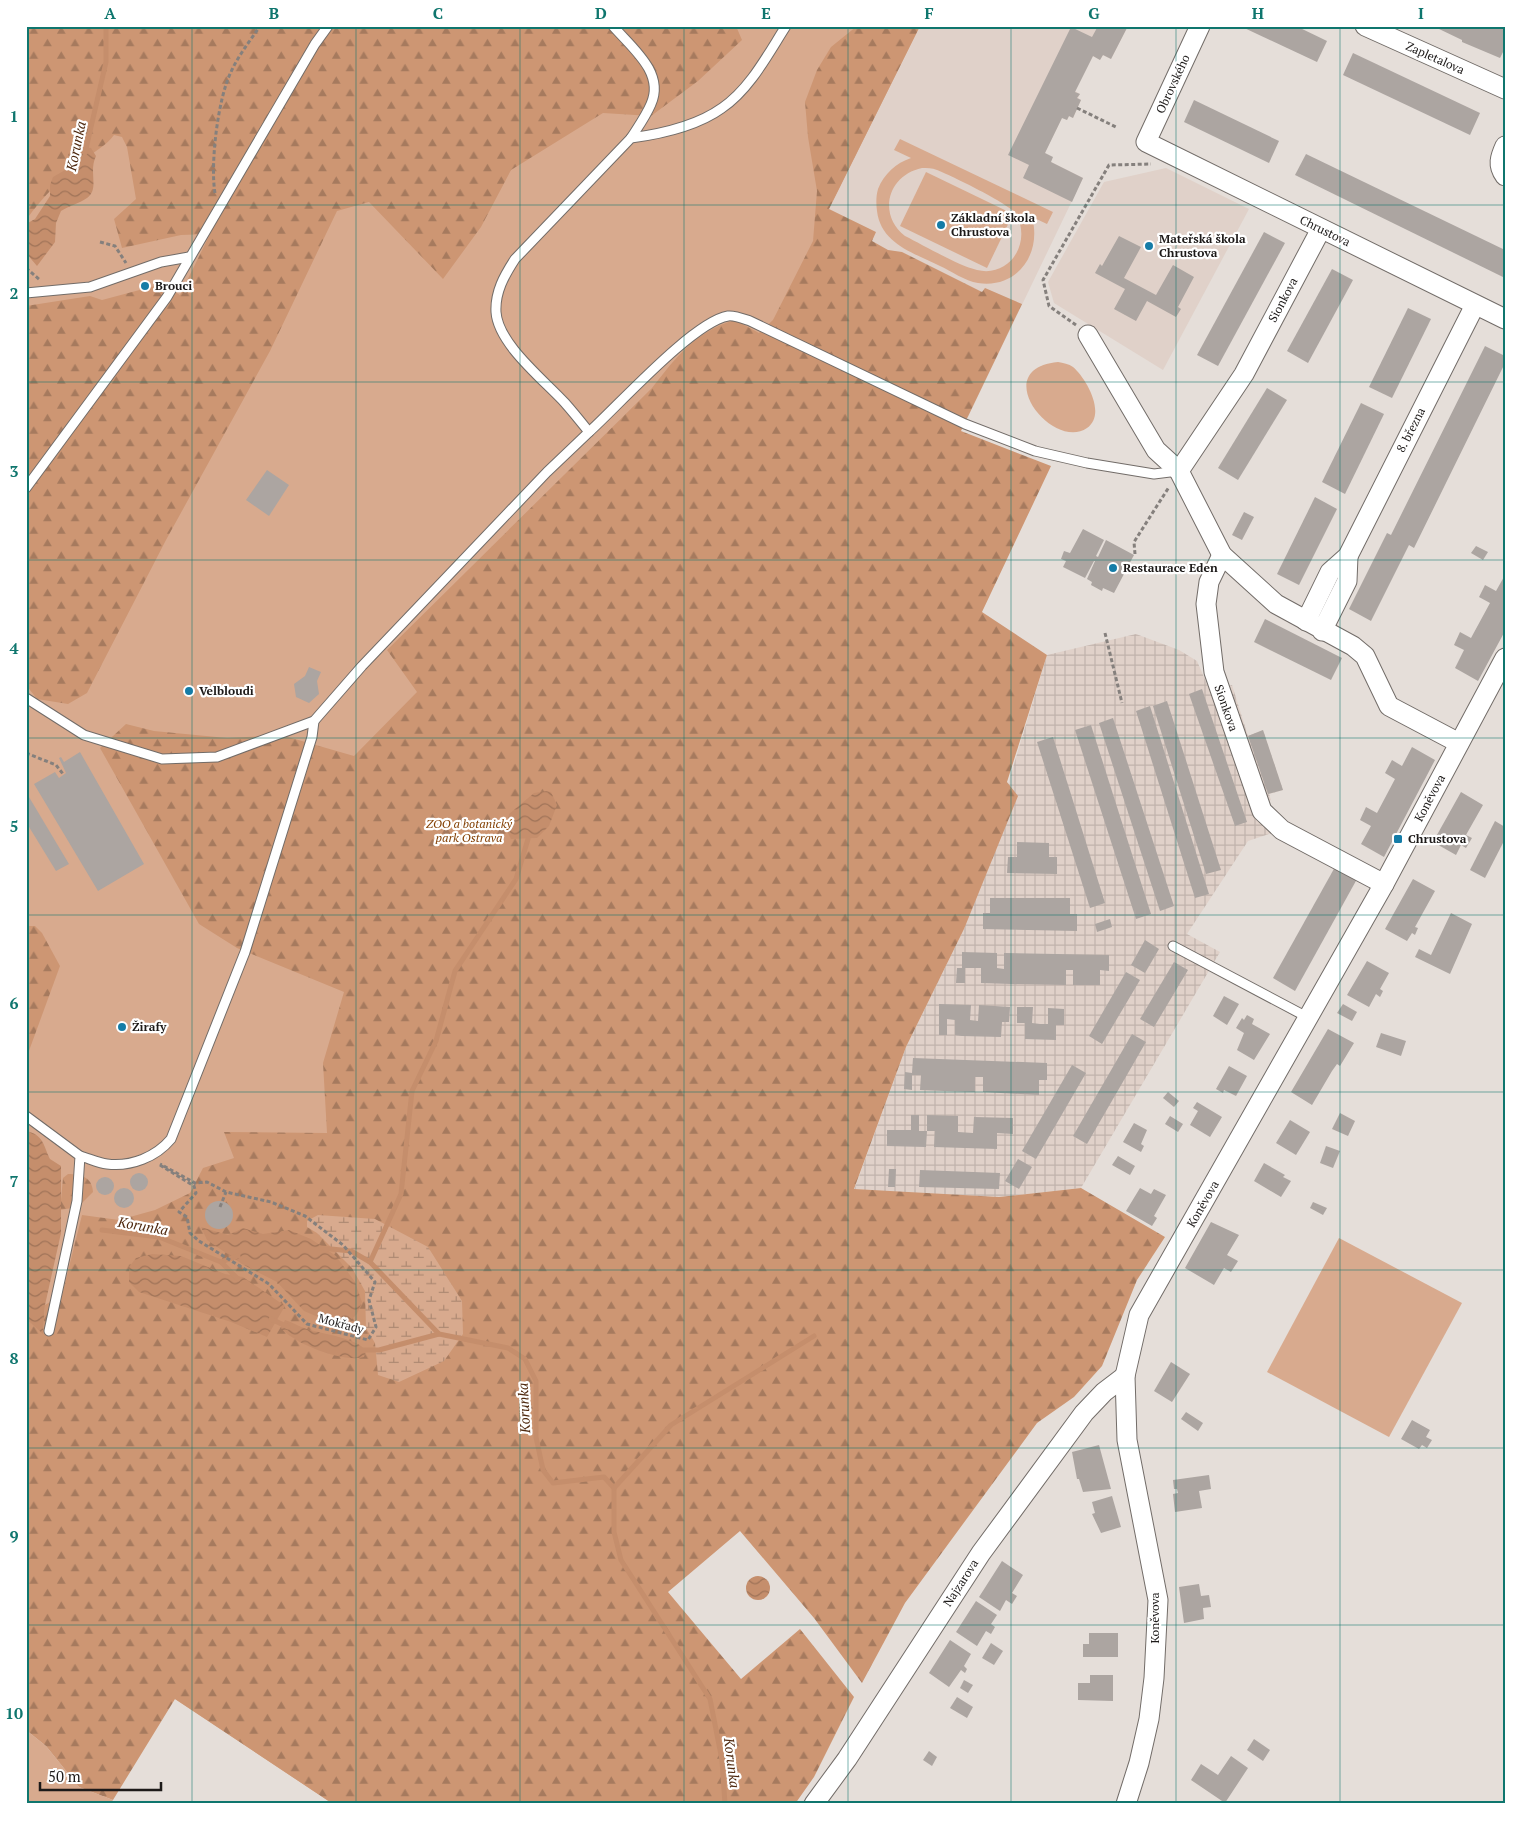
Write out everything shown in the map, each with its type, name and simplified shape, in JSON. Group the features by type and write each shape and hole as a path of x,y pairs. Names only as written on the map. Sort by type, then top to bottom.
{"street":[{"name":"Obrovského","path":"1146,142 1200,26"},
{"name":"Zapletalova","path":"1365,26 1505,89"},
{"name":"Chrustova","path":"1146,142 1505,319"},
{"path":"1505,146 1499,159 1500,170 1505,176"},
{"name":"Sionkova","path":"1179,471 1244,374 1321,229"},
{"name":"8. března","path":"1306,621 1330,572 1348,556 1475,304"},
{"path":"1088,335 1156,450 1179,471 1222,554 1276,604 1322,631 1353,646 1366,656 1390,706 1459,743"},
{"name":"Sionkova","path":"1222,554 1210,582 1206,604 1214,672 1262,811 1282,830 1384,884"},
{"name":"8. března","path":"1322,631 1347,581 1348,556"},
{"name":"Koněvova","path":"1126,1804 1139,1763 1149,1719 1154,1678 1158,1600 1127,1440 1125,1376 1139,1316 1384,884 1505,658"},
{"name":"Najzarova","path":"814,1804 981,1553 1084,1413 1104,1392 1125,1376"}],"lane":[{"path":"26,488 167,297 315,44 328,26"},
{"path":"589,432 507,340 496,314 497,296 503,278 515,259 631,138 651,105 655,83 651,70 613,26"},
{"path":"631,138 651,135 694,123 722,108 744,88 786,26"},
{"path":"26,293 90,286 161,262 189,257"},
{"path":"26,698 84,735 162,759 217,757 314,721 362,666 547,472 695,333 716,320 729,315 750,321 965,424 1035,451 1087,464 1154,474 1179,471"},
{"path":"26,1116 80,1156 107,1164 137,1161 162,1150 170,1139 245,952 312,737 314,721"},
{"path":"1174,946 1309,1018"},
{"path":"49,1331 77,1200 80,1156"}],"path":[{"path":"217,210 213,180 219,117 230,72 260,26"},
{"path":"1077,108 1116,127"},
{"path":"1088,335 1049,306 1043,280 1109,165 1168,163 1172,156"},
{"path":"100,242 115,246 130,272"},
{"path":"1135,554 1134,542 1179,471"},
{"path":"1105,634 1122,703"},
{"path":"26,753 56,765 63,774"},
{"path":"195,1184 157,1163 195,1184"},
{"name":"Mokřady","path":"207,1182 224,1191 271,1202 305,1216 343,1245 374,1282 369,1300 376,1327 368,1340 307,1324 269,1284 199,1241 190,1233 187,1217 179,1212 196,1193 195,1184 207,1182"},
{"path":"220,1207 224,1191"}],"shaded area":[{"name":"Základní škola Chrustova","path":"920,26 1128,26 1111,59 1103,55 1100,60 1093,56 1075,91 1080,94 1078,98 1081,100 1073,118 1069,116 1067,120 1062,118 1045,153 1051,162 1083,178 968,417 813,241"},
{"name":"Mateřská škola Chrustova","path":"1166,168 1249,209 1163,370 1054,303 1048,282 1104,182"},
{"path":"1136,634 1179,650 1197,661 1210,691 1232,685 1248,736 1263,730 1283,790 1269,794 1271,800 1251,808 1275,832 1248,841 1187,934 1220,952 1081,1188 999,1197 854,1190 906,1047 964,929 1047,655"}],"green space":[{"name":"ZOO a botanický park Ostrava","path":"26,26 920,26 813,241 863,629 333,1804 175,1699 26,1677"},
{"path":"26,26 736,26 742,40 698,81 651,116 603,113 511,170 481,227 443,279 369,202 337,211 270,351 166,540 87,693 68,704 37,699 26,685 26,306 90,296 102,300 162,284 180,295 210,234 181,235 122,248 114,219 136,199 127,147 122,137 114,135 54,187 26,220"},
{"path":"857,26 920,26 829,209 876,232 872,241 888,250 902,252 982,292 985,288 1022,304 961,431 1051,466 982,612 1047,655 1007,782 1018,796 964,929 906,1047 854,1189 999,1197 1081,1188 1165,1237 1137,1280 1102,1366 1074,1397 1037,1423 905,1603 862,1683 814,1618 740,1531 668,1592 741,1679 800,1629 854,1697 814,1777 795,1804 333,1804 175,1699 113,1800 79,1787 46,1746 26,1730 26,1319 43,1333 45,1305 62,1295 82,1215 119,1220 155,1210 190,1193 203,1168 234,1158 224,1132 327,1133 323,1063 344,992 237,948 199,924 100,748 126,724 154,731 227,738 281,735 354,756 417,692 387,650 652,388 679,356 698,338 721,325 735,320 759,333 773,320 813,241 817,191 808,137 805,102 817,70 831,47"},
{"path":"900,139 1053,212 1047,224 1032,217 1033,243 1030,255 1024,266 1005,280 992,283 973,282 910,252 892,239 885,232 880,222 876,206 877,192 891,170 911,158 894,150","holes":["922,168 937,170 966,183 992,197 1016,214 1021,236 1015,256 1008,263 999,269 989,271 969,268 905,236 896,227 889,207 890,196 901,178 910,172"]},
{"path":"926,172 1013,214 987,268 900,226"},
{"path":"1058,362 1068,364 1078,372 1092,396 1095,414 1093,422 1087,428 1073,432 1058,429 1044,420 1033,407 1027,392 1028,379 1037,368"},
{"path":"26,926 35,926 42,933 60,966 26,1059"},
{"path":"68,1174 85,1177 90,1183 93,1192 78,1207 60,1210 63,1178"},
{"path":"318,1215 375,1219 428,1247 462,1301 463,1334 444,1361 399,1382 378,1375 375,1343 366,1328 365,1291 352,1268 317,1233 307,1227 307,1221"},
{"path":"1339,1238 1462,1303 1389,1437 1267,1372"},
{"path":"26,1730 46,1746 79,1787 113,1800 110,1804 26,1804"}],"water":[{"path":"75,148 91,148 96,156 93,168 93,190 87,198 61,211 56,223 55,242 37,266 26,253 26,224 35,219 50,196 50,185 53,177 72,166 68,154"},
{"path":"551,792 557,805 549,826 537,838 511,839 507,831 509,814 534,793"},
{"path":"26,1131 40,1138 50,1159 61,1166 61,1233 45,1305 43,1334 26,1319"},
{"path":"201,1227 228,1235 243,1228 263,1234 289,1230 311,1239 336,1256 355,1282 362,1302 357,1314 347,1324 332,1323 304,1311 277,1282 242,1264 207,1240"},
{"path":"152,1254 181,1256 225,1274 243,1277 285,1306 267,1337 231,1322 139,1292 129,1282 129,1267 136,1258"},
{"path":"285,1320 304,1328 356,1343 366,1351 364,1357 355,1358 332,1355 308,1346 287,1334 281,1328"},
{"path":"758,1576 763,1577 769,1583 769,1593 763,1599 758,1600 753,1599 747,1593 746,1588 747,1583 753,1577"}],"building":[{"path":"1098,26 1128,26 1111,59 1103,55 1100,60 1093,56 1075,92 1080,94 1077,98 1081,100 1073,118 1069,116 1067,120 1062,118 1045,153 1053,157 1051,162 1083,178 1072,202 1023,178 1029,165 1008,155 1071,27 1092,37"},
{"path":"1240,26 1296,26 1327,41 1317,62"},
{"path":"1437,26 1498,26 1505,29 1505,48 1500,58 1462,42 1462,40 1437,28"},
{"path":"1353,53 1480,113 1470,135 1343,75"},
{"path":"1194,100 1279,141 1269,163 1184,122"},
{"path":"1306,154 1505,250 1505,278 1295,175"},
{"path":"1264,232 1285,243 1218,366 1197,355"},
{"path":"1119,236 1141,247 1124,278 1156,295 1173,265 1194,277 1178,307 1181,309 1176,317 1147,301 1136,321 1114,309 1125,289 1095,273 1100,264 1102,266"},
{"path":"1332,269 1353,280 1308,363 1287,351"},
{"path":"1408,308 1431,319 1392,398 1369,387"},
{"path":"1485,346 1505,356 1505,363 1414,548 1409,545 1371,621 1349,609 1387,533 1391,535"},
{"path":"1267,388 1287,400 1238,480 1218,468"},
{"path":"1361,403 1384,414 1345,494 1322,482"},
{"path":"267,470 289,485 269,516 246,500"},
{"path":"1315,497 1337,509 1299,585 1277,574"},
{"path":"1244,512 1254,517 1242,540 1232,535"},
{"path":"1083,529 1104,540 1096,556 1098,557 1106,540 1134,555 1114,593 1103,588 1102,591 1091,585 1092,582 1087,579 1095,561 1085,578 1063,567 1066,561 1061,559 1064,551 1070,553"},
{"path":"1476,546 1488,552 1483,560 1471,553"},
{"path":"1505,575 1505,631 1478,681 1455,668 1464,650 1454,645 1460,632 1471,638 1490,603 1479,597 1485,585 1496,591"},
{"path":"1265,619 1342,658 1331,680 1254,642"},
{"path":"309,667 321,672 317,681 319,694 309,703 296,697 294,684 305,676"},
{"path":"1202,689 1247,822 1235,826 1189,694"},
{"path":"1167,701 1221,870 1206,874 1153,706"},
{"path":"1150,706 1209,894 1195,898 1136,711"},
{"path":"1113,718 1174,906 1160,911 1099,723"},
{"path":"1091,725 1151,914 1136,919 1075,730"},
{"path":"1263,730 1283,790 1268,794 1248,736"},
{"path":"1053,737 1105,903 1090,908 1037,742"},
{"path":"1412,747 1435,760 1384,857 1361,844 1371,826 1360,820 1366,807 1377,813 1395,779 1385,773 1392,760 1402,766"},
{"path":"80,752 144,864 98,891 34,784 55,772 59,778 66,773 59,758 61,757 64,762"},
{"path":"26,792 69,864 56,871 26,822"},
{"path":"1461,792 1483,805 1466,835 1472,838 1466,848 1461,845 1456,855 1433,842"},
{"path":"1495,821 1505,827 1505,839 1485,878 1470,870"},
{"path":"1017,842 1049,843 1049,857 1057,857 1057,874 1007,873 1008,857 1017,857"},
{"path":"1335,867 1357,879 1295,991 1273,978"},
{"path":"1413,879 1435,891 1415,927 1418,928 1415,935 1412,933 1407,941 1385,929"},
{"path":"990,898 1070,898 1070,914 1077,914 1077,931 983,929 983,913 990,913"},
{"path":"1451,913 1472,924 1450,974 1415,957 1419,949 1431,955"},
{"path":"1110,919 1112,927 1097,932 1095,924"},
{"path":"1145,940 1159,949 1145,973 1131,965"},
{"path":"962,952 997,953 997,968 1004,969 1004,953 1109,955 1109,971 1100,970 1100,985 1073,985 1073,970 1066,970 1066,985 1011,984 981,983 981,968 965,968 965,983 956,983 957,968 962,968"},
{"path":"1367,961 1389,973 1380,989 1383,991 1380,997 1376,994 1369,1007 1347,995"},
{"path":"1174,962 1188,970 1154,1027 1140,1019"},
{"path":"1126,972 1140,980 1102,1044 1089,1036"},
{"path":"1224,996 1239,1004 1227,1025 1213,1016"},
{"path":"939,1004 971,1005 970,1020 978,1021 979,1005 1010,1007 1009,1022 1002,1022 1001,1037 962,1036 955,1035 955,1020 947,1019 947,1035 939,1035"},
{"path":"1343,1004 1357,1012 1352,1021 1337,1013"},
{"path":"1017,1007 1033,1007 1032,1023 1040,1024 1048,1024 1048,1008 1064,1009 1064,1025 1056,1025 1056,1040 1025,1039 1025,1023 1017,1023"},
{"path":"1247,1015 1254,1019 1252,1024 1270,1034 1254,1060 1237,1050 1244,1033 1236,1028 1242,1018 1244,1020"},
{"path":"1328,1029 1354,1043 1340,1066 1337,1064 1332,1071 1312,1105 1291,1092"},
{"path":"1381,1033 1406,1041 1401,1056 1376,1047"},
{"path":"1132,1034 1146,1042 1087,1144 1073,1136"},
{"path":"913,1058 1047,1063 1047,1080 1039,1080 1039,1095 983,1092 983,1077 975,1077 975,1092 920,1090 921,1075 912,1075 912,1090 904,1089 905,1072 912,1073"},
{"path":"1072,1065 1086,1073 1036,1159 1022,1151"},
{"path":"1229,1066 1247,1076 1236,1096 1224,1090 1223,1093 1216,1089"},
{"path":"1168,1092 1179,1101 1174,1107 1163,1098"},
{"path":"1197,1102 1222,1117 1210,1137 1190,1125 1198,1111 1193,1108"},
{"path":"1340,1113 1355,1121 1348,1136 1332,1129"},
{"path":"911,1115 919,1115 919,1131 927,1131 926,1147 887,1146 887,1130 911,1130"},
{"path":"927,1115 958,1116 958,1132 973,1133 974,1117 1013,1118 1013,1134 997,1133 997,1149 934,1147 935,1131 927,1131"},
{"path":"1170,1116 1183,1124 1178,1132 1165,1124"},
{"path":"1290,1120 1310,1132 1296,1155 1276,1143"},
{"path":"1134,1123 1147,1130 1141,1144 1144,1146 1141,1152 1123,1142"},
{"path":"1326,1146 1340,1151 1333,1168 1320,1163"},
{"path":"1118,1156 1135,1166 1130,1175 1112,1165"},
{"path":"1018,1159 1032,1167 1019,1189 1005,1181"},
{"path":"1264,1163 1285,1175 1283,1177 1291,1181 1281,1197 1254,1181"},
{"path":"889,1169 896,1169 895,1187 888,1187"},
{"path":"920,1170 1000,1173 999,1189 919,1187"},
{"path":"139,1173 145,1176 148,1182 145,1188 139,1191 133,1188 130,1182 133,1176"},
{"path":"105,1177 111,1180 114,1186 111,1192 105,1195 99,1192 96,1186 99,1180"},
{"path":"124,1188 131,1191 134,1198 131,1205 124,1208 117,1205 114,1198 117,1191"},
{"path":"1140,1188 1151,1194 1154,1189 1166,1195 1154,1216 1157,1218 1152,1226 1126,1211"},
{"path":"219,1201 229,1205 233,1215 229,1225 219,1229 209,1225 205,1215 209,1205"},
{"path":"1313,1202 1327,1208 1323,1215 1310,1208"},
{"path":"1211,1222 1239,1235 1227,1255 1238,1261 1231,1272 1224,1268 1214,1285 1185,1268"},
{"path":"1171,1362 1190,1374 1172,1402 1154,1391"},
{"path":"1186,1412 1203,1423 1198,1431 1181,1419"},
{"path":"1412,1420 1430,1430 1426,1437 1432,1440 1427,1448 1422,1445 1419,1449 1401,1439"},
{"path":"1099,1445 1111,1489 1083,1492 1079,1479 1077,1479 1072,1452"},
{"path":"1209,1475 1211,1489 1199,1491 1202,1508 1175,1512 1173,1494 1178,1493 1177,1489 1174,1489 1173,1480"},
{"path":"1112,1496 1121,1527 1101,1533 1092,1514 1095,1513 1092,1502"},
{"path":"1002,1561 1023,1575 1012,1593 1017,1596 1012,1604 1006,1600 1000,1611 979,1597"},
{"path":"1199,1584 1201,1596 1209,1595 1211,1607 1203,1608 1204,1619 1184,1623 1179,1587"},
{"path":"976,1601 997,1615 991,1624 995,1627 991,1634 986,1631 977,1646 956,1632"},
{"path":"1089,1633 1118,1633 1118,1657 1083,1657 1083,1644 1089,1644"},
{"path":"950,1640 971,1654 964,1666 967,1669 965,1673 961,1670 949,1687 929,1673"},
{"path":"991,1643 1003,1651 994,1665 982,1658"},
{"path":"1090,1675 1113,1675 1113,1701 1078,1700 1078,1683 1090,1683"},
{"path":"964,1680 973,1685 968,1693 960,1688"},
{"path":"957,1697 973,1707 967,1718 950,1708"},
{"path":"1254,1739 1270,1750 1263,1761 1247,1750"},
{"path":"929,1751 937,1757 932,1766 923,1760"},
{"path":"1231,1756 1248,1768 1225,1803 1191,1780 1201,1764 1218,1775"}],"waterway":[{"name":"Korunka","path":"85,153 106,62 106,26"},
{"path":"370,1262 401,1194 412,1091 436,1041 455,971 516,879 528,839"},
{"name":"Korunka","path":"102,1230 159,1237 221,1262 238,1256"},
{"name":"Korunka","path":"321,1248 351,1251 370,1262 439,1334 508,1348 525,1359 536,1381 536,1437 543,1470 553,1483 604,1477 614,1488 614,1532 621,1560 710,1699 722,1760 725,1804"},
{"path":"221,1262 238,1279"},
{"path":"271,1319 288,1327"},
{"path":"361,1350 379,1350 439,1334"},
{"path":"614,1488 671,1425 814,1336"}],"place":[{"name":"Základní škola Chrustova","path":"941,225"},
{"name":"Mateřská škola Chrustova","path":"1149,246"},
{"name":"Brouci","path":"145,286"},
{"name":"Restaurace Eden","path":"1113,568"},
{"name":"Velbloudi","path":"189,691"},
{"name":"Chrustova","path":"1398,839"},
{"name":"Žirafy","path":"122,1027"}]}
